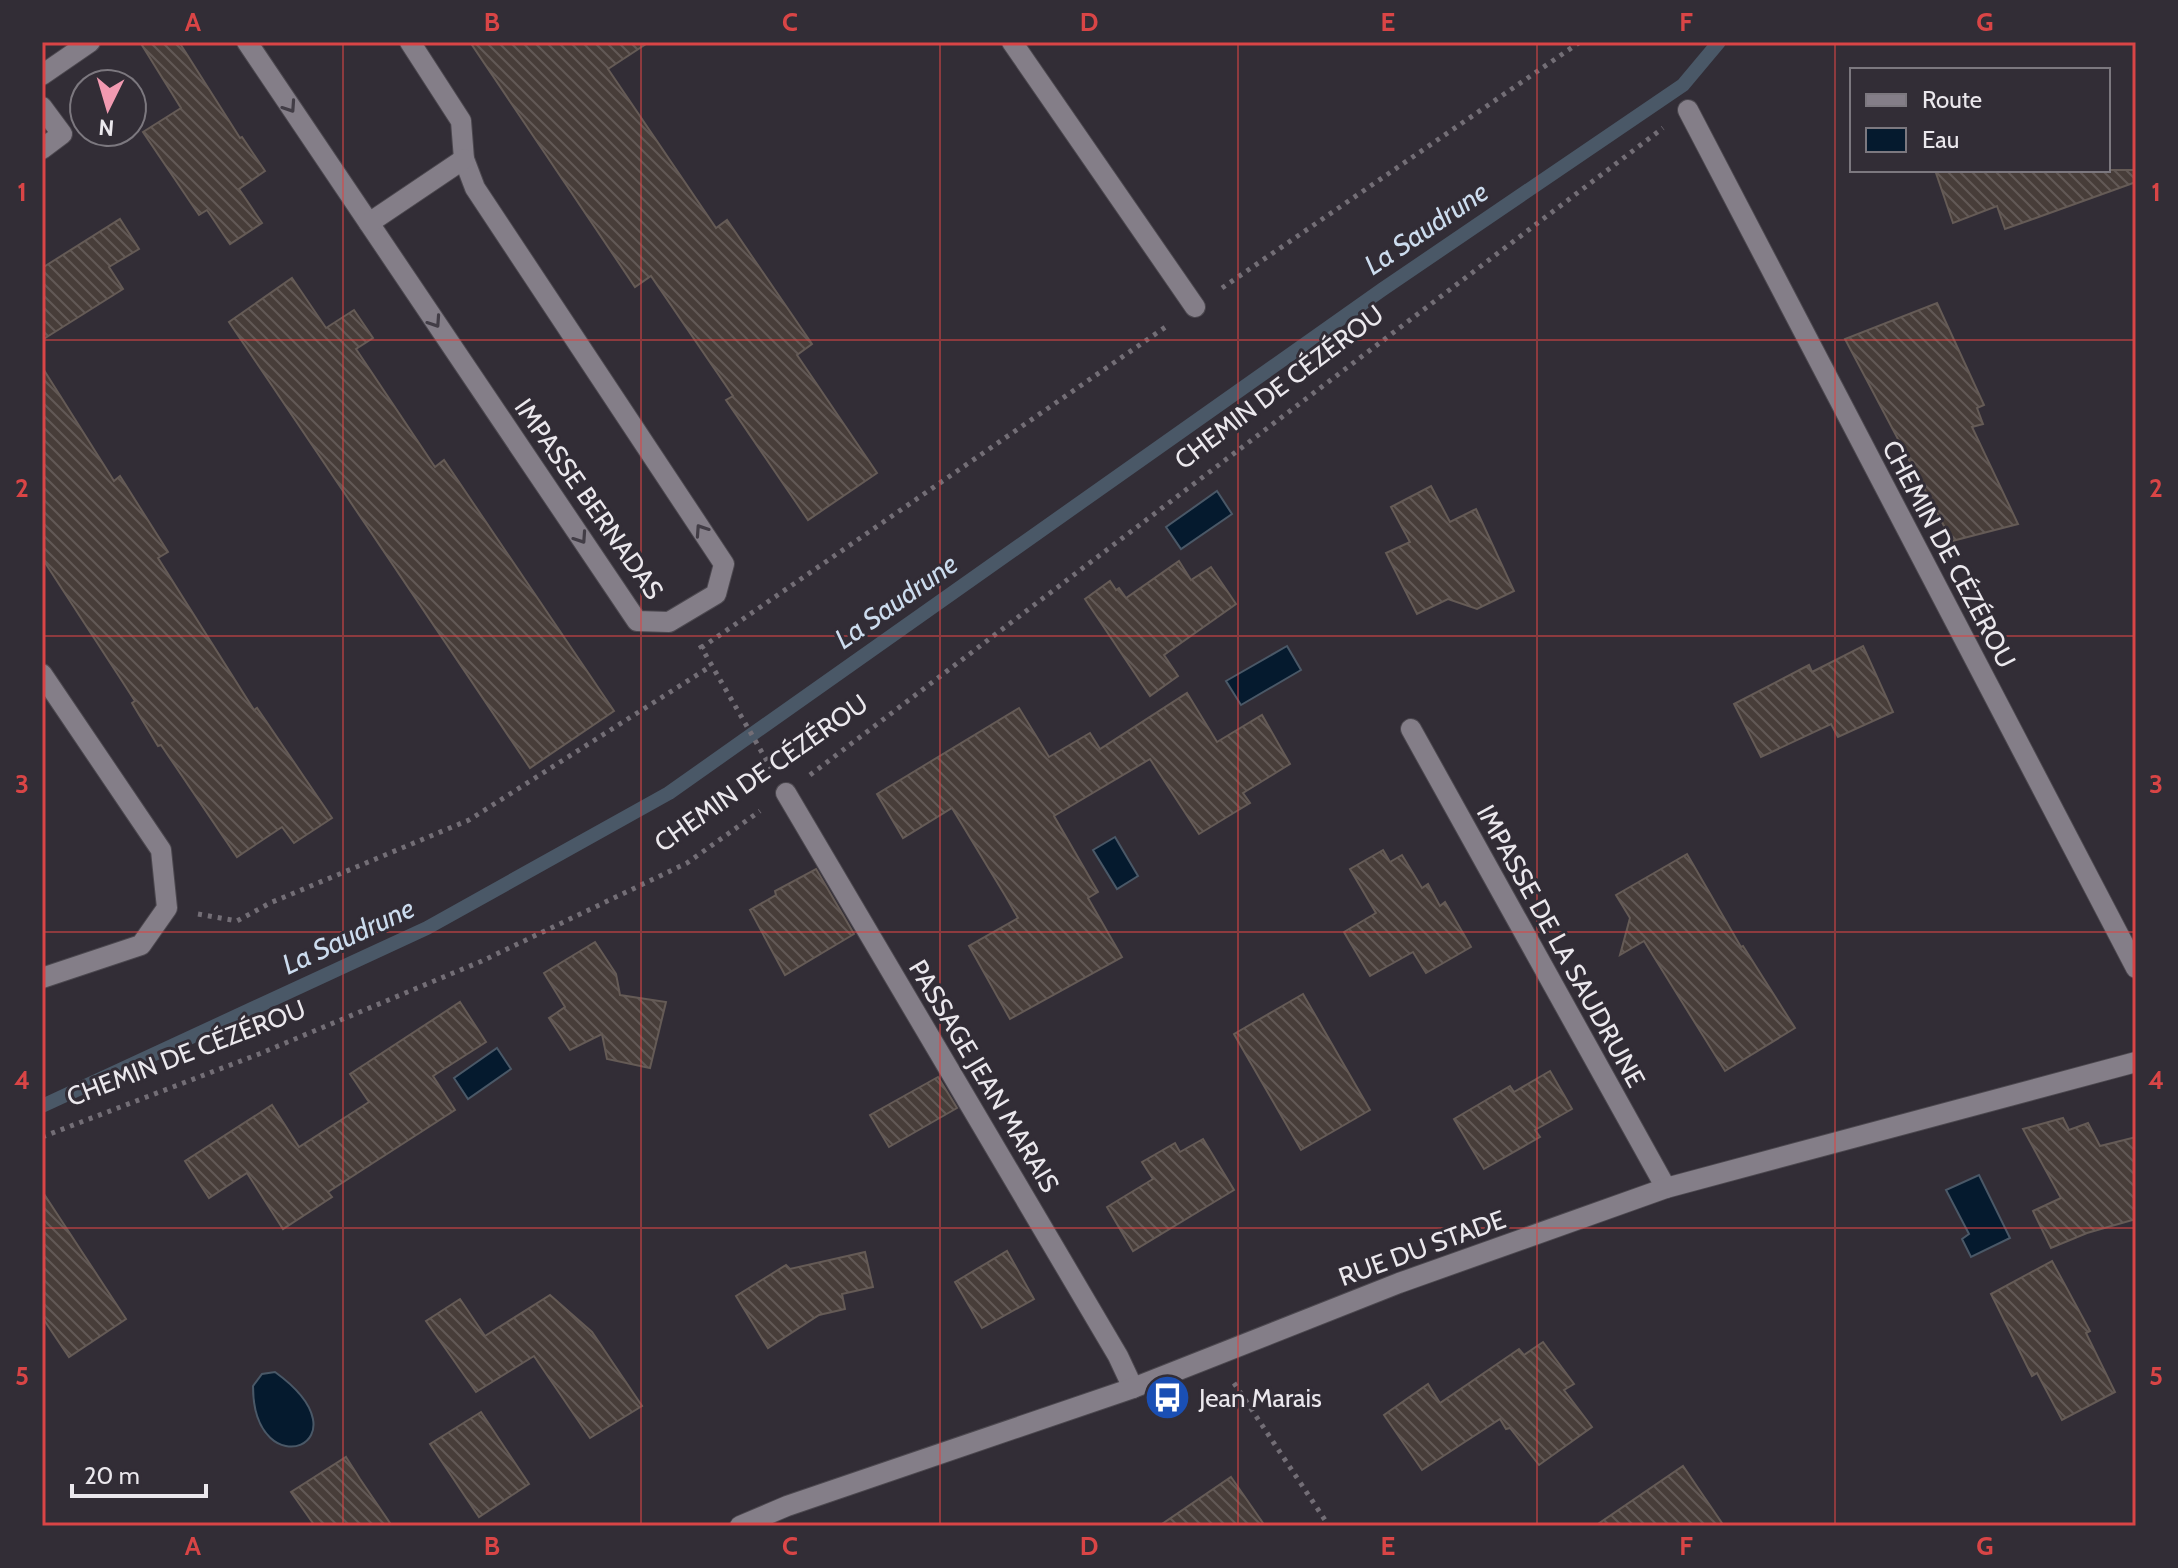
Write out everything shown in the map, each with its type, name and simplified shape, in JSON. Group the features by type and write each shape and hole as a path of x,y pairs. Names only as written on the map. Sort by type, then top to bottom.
{"street":[{"path":"50,70 90,42"},
{"name":"IMPASSE BERNADAS","path":"247,42 637,621 669,622 716,594 724,564 475,188 464,159 461,121 410,42"},
{"path":"1012,42 1195,307"},
{"path":"42,107 62,134 42,149"},
{"name":"CHEMIN DE CÉZÉROU","path":"1688,110 2136,968"},
{"path":"369,223 464,159"},
{"path":"42,674 161,850 167,908 141,945 42,978"},
{"name":"IMPASSE DE LA SAUDRUNE","path":"1411,729 1666,1188"},
{"name":"PASSAGE JEAN MARAIS","path":"786,793 1118,1356 1133,1388"},
{"name":"RUE DU STADE","path":"740,1526 787,1506 1133,1388 1399,1283 1666,1188 2136,1062"}],"path":[{"path":"701,648 1580,42"},
{"name":"CHEMIN DE CÉZÉROU","path":"42,1137 259,1054 482,961 687,863 786,793 1688,110"},
{"path":"682,615 762,753"},
{"path":"167,908 237,921 270,903 469,820 711,666"},
{"path":"1215,1355 1329,1526"}],"water":[{"path":"1217,491 1232,514 1181,549 1166,527"},
{"path":"1287,646 1301,670 1241,705 1226,681"},
{"path":"1115,837 1138,876 1117,889 1093,850"},
{"path":"497,1048 511,1069 468,1099 454,1078"},
{"path":"1979,1175 2010,1238 1971,1257 1962,1239 1969,1234 1946,1190"},
{"path":"275,1372 302,1397 313,1419 311,1435 301,1445 286,1446 270,1438 258,1418 253,1386 262,1374"}],"building":[{"path":"140,42 179,42 240,138 265,171 239,189 262,223 230,244 207,210 199,215 148,139 148,129 181,108"},
{"path":"470,42 649,42 608,69 716,228 727,220 812,344 797,355 877,473 808,520 726,400 733,396 651,276 635,287"},
{"path":"2136,170 2136,182 2005,229 1997,206 1953,223 1936,172"},
{"path":"120,219 139,249 109,267 123,289 42,340 42,268"},
{"path":"292,278 326,328 354,310 373,338 356,349 435,467 444,460 614,711 530,768 229,322"},
{"path":"1937,303 1984,405 1977,408 1983,424 1972,427 2018,524 1952,541 1845,339"},
{"path":"42,367 114,481 120,476 168,552 158,558 254,710 257,708 332,818 294,843 282,827 237,857 161,745 158,746 132,703 135,701 42,558"},
{"path":"1431,486 1450,522 1476,509 1514,591 1477,609 1448,599 1417,614 1386,553 1410,542 1391,507"},
{"path":"1179,561 1191,580 1211,567 1236,604 1164,655 1178,676 1150,696 1085,599 1110,581 1126,598"},
{"path":"1863,646 1893,712 1838,737 1831,724 1761,757 1734,704 1809,665 1812,672"},
{"path":"1187,693 1217,742 1262,715 1290,764 1243,793 1250,803 1199,834 1150,759 1054,816 1098,892 1088,898 1122,957 1010,1019 969,946 1018,918 1006,897 952,808 903,838 877,794 1019,708 1049,757 1090,733 1100,749"},
{"path":"1383,850 1390,862 1402,855 1422,888 1428,884 1440,906 1445,902 1471,947 1426,973 1413,952 1370,976 1344,932 1376,913 1350,869"},
{"path":"1687,854 1741,947 1795,1028 1725,1071 1644,941 1620,955 1630,918 1616,895"},
{"path":"816,869 854,934 785,975 750,910 776,895 775,891"},
{"path":"595,942 616,974 620,995 666,1002 650,1068 607,1059 602,1034 570,1050 549,1018 565,1007 544,973"},
{"path":"1303,994 1370,1110 1301,1150 1234,1034"},
{"path":"460,1002 486,1042 433,1076 455,1110 328,1192 332,1197 283,1229 247,1173 209,1198 185,1161 272,1105 299,1147 369,1102 350,1074"},
{"path":"1550,1071 1572,1109 1535,1130 1540,1137 1484,1169 1454,1119 1510,1086 1514,1092"},
{"path":"938,1077 957,1108 889,1147 870,1115"},
{"path":"2063,1118 2069,1130 2088,1123 2100,1146 2136,1137 2136,1219 2087,1233 2051,1248 2033,1211 2061,1198 2023,1129"},
{"path":"1203,1139 1234,1190 1133,1251 1107,1207 1153,1179 1142,1162 1175,1143 1180,1152"},
{"path":"42,1191 126,1319 69,1357 42,1317"},
{"path":"1007,1251 1034,1299 982,1328 955,1282"},
{"path":"865,1252 873,1287 842,1294 845,1309 819,1315 768,1348 736,1296 786,1265 790,1269"},
{"path":"2052,1261 2090,1331 2086,1333 2115,1392 2062,1420 2037,1373 2032,1376 1991,1294"},
{"path":"550,1295 592,1332 642,1406 590,1438 534,1356 476,1392 426,1321 460,1299 485,1336"},
{"path":"1543,1342 1574,1384 1564,1390 1592,1427 1539,1465 1500,1419 1422,1470 1384,1415 1428,1384 1440,1403 1519,1349 1524,1355"},
{"path":"481,1412 529,1484 479,1517 430,1444"},
{"path":"346,1457 392,1526 315,1526 291,1492"},
{"path":"1683,1466 1724,1526 1595,1526"},
{"path":"1231,1477 1265,1526 1159,1526"}],"waterway":[{"name":"La Saudrune","path":"42,1106 427,928 669,793 1383,289 1683,85 1719,42"}],"place":[{"name":"Jean Marais","path":"1168,1398"}]}
